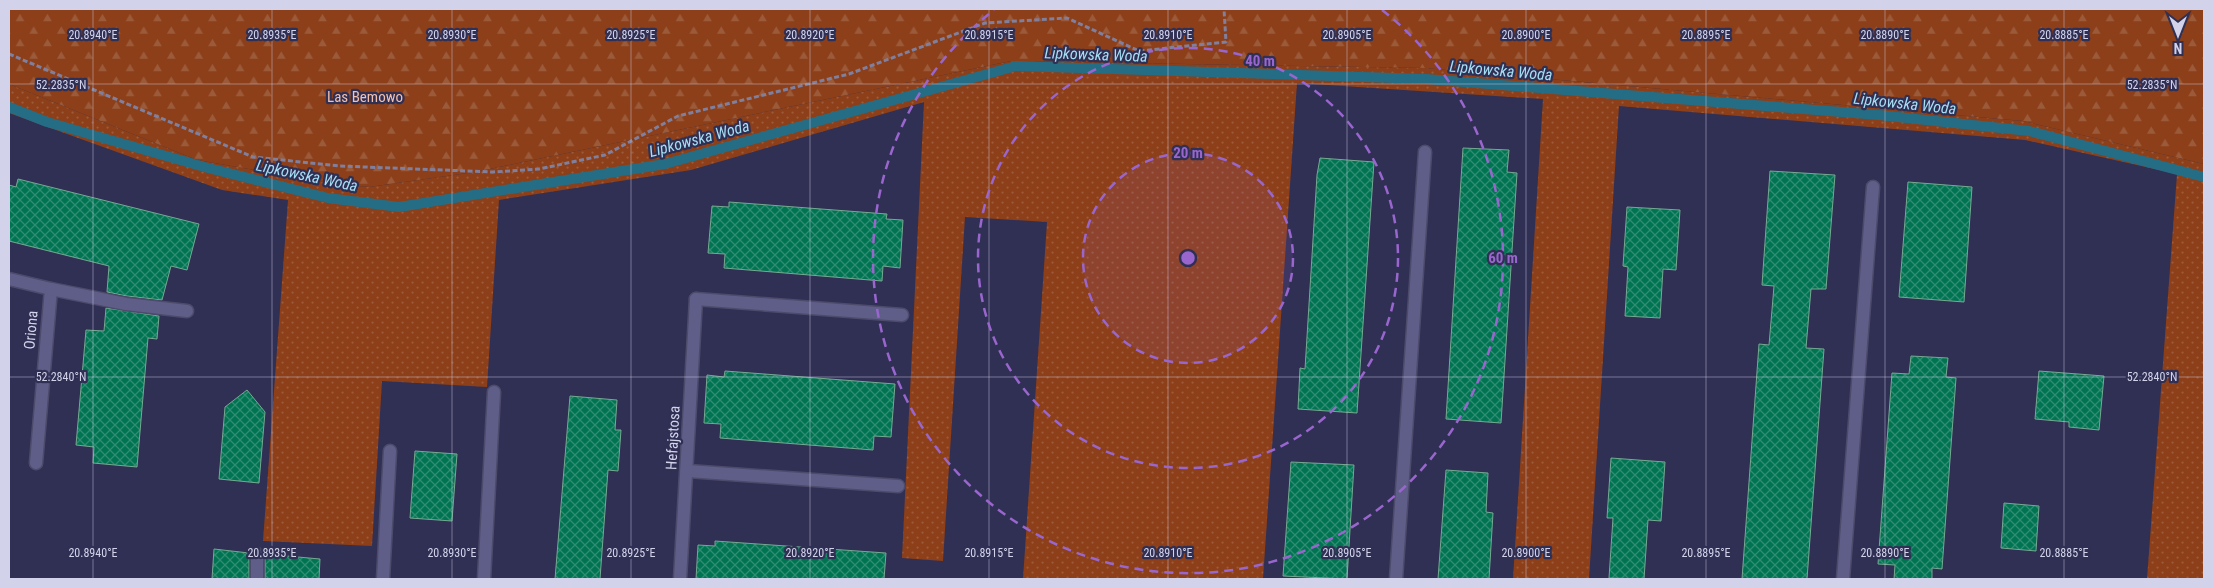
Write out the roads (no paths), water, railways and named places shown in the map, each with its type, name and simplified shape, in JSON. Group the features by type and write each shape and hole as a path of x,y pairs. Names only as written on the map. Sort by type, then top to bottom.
{"street":[{"path":"1396,579 1425,152"},
{"path":"1843,579 1873,187"},
{"path":"9,279 51,290 126,304 187,310"},
{"name":"Oriona","path":"36,463 51,290"},
{"name":"Hefajstosa","path":"680,579 688,471 696,299 902,315"},
{"path":"484,579 494,392"},
{"path":"383,579 390,451"},
{"path":"688,471 898,486"},
{"path":"257,554 257,579"}],"waterway":[{"name":"Lipkowska Woda","path":"9,107 47,122 208,168 328,198 399,207 665,164 1016,66 1426,79 1879,115 2029,131 2204,177"}],"park label":[{"name":"Las Bemowo","path":"365,97"}]}
